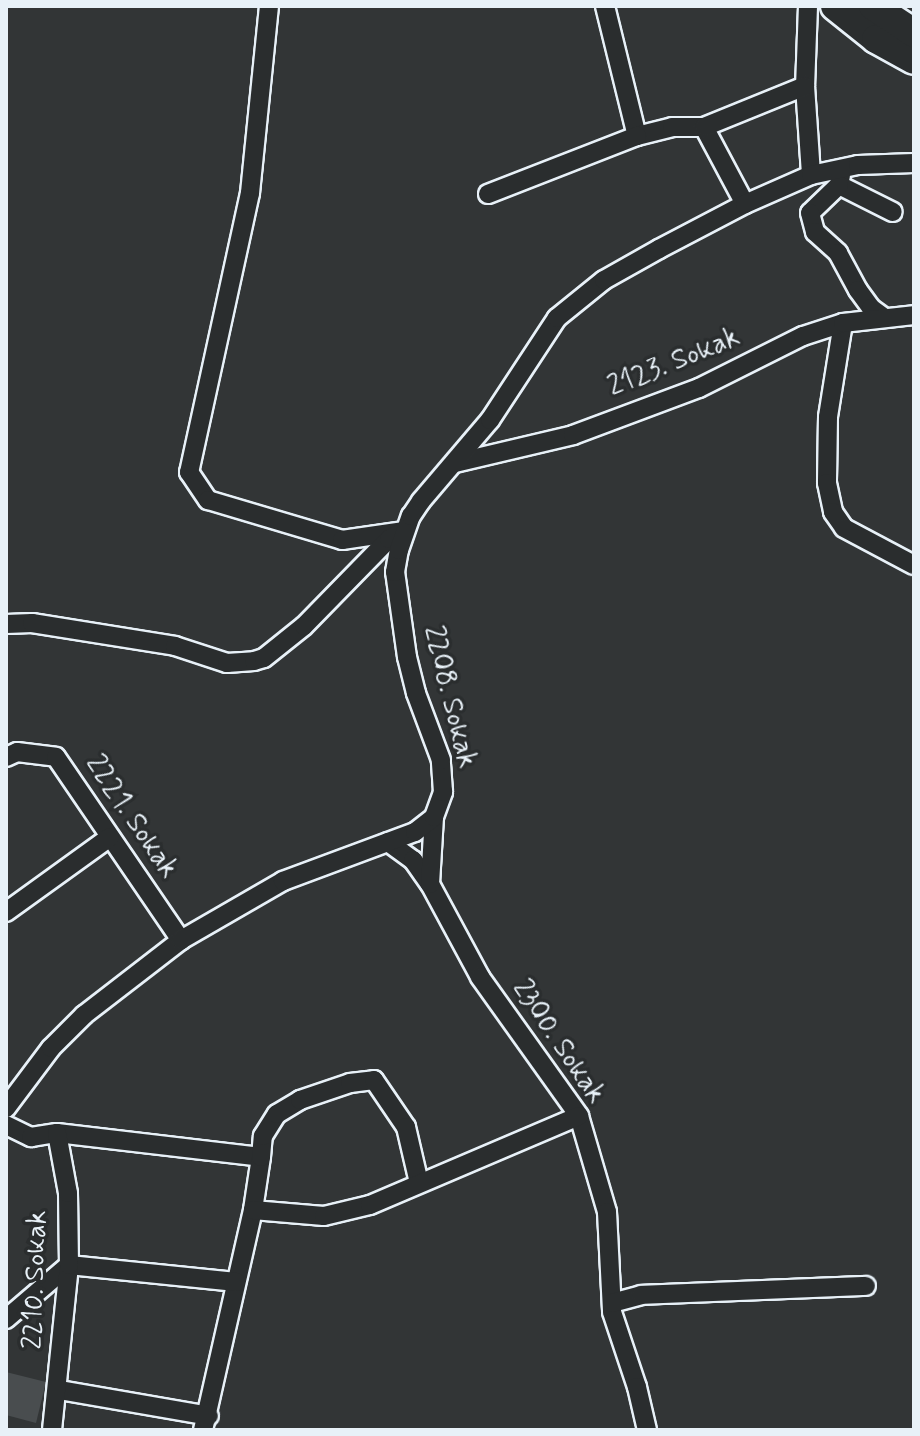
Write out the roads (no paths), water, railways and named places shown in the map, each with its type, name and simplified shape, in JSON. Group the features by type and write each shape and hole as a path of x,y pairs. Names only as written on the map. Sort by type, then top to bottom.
{"highway":[{"path":"835,6 876,39 914,60"},
{"path":"873,6 914,33"}],"street":[{"path":"269,6 250,193 189,472 208,500 342,540 404,531"},
{"path":"605,6 637,136"},
{"path":"808,6 805,86 811,175"},
{"path":"488,194 637,136 672,127 704,127 805,86"},
{"path":"704,127 745,204"},
{"name":"2208. Sokak","path":"430,884 434,817 443,792 441,760 416,693 395,572 404,531 421,501 504,400 557,318 604,280 745,204 811,175 840,177 914,163"},
{"path":"885,318 865,299 838,253 815,232 810,213 840,177 893,212"},
{"name":"2123. Sokak","path":"455,463 573,435 699,388 803,336 843,323 913,317"},
{"path":"843,323 828,417 827,483 833,512 844,528 914,565"},
{"path":"6,624 32,623 175,646 227,663 254,661 304,626 389,539 404,531"},
{"name":"2221. Sokak","path":"12,755 56,757 181,940"},
{"path":"6,1108 51,1048 84,1015 181,940 283,881 403,836 434,817"},
{"path":"403,836 430,849"},
{"name":"2300. Sokak","path":"403,836 413,860 430,884 480,977 579,1116 607,1212 612,1303 647,1430"},
{"path":"6,912 110,837"},
{"path":"59,1390 206,1423 253,1210 263,1136 277,1114 300,1100 350,1083 374,1080 406,1127 419,1183"},
{"path":"253,1210 324,1216 370,1205 579,1116"},
{"path":"6,1125 31,1137 57,1133 261,1157"},
{"name":"2210. Sokak","path":"52,1430 59,1390 69,1265 68,1193 57,1133"},
{"path":"6,1319 69,1265 236,1282"},
{"path":"612,1303 641,1295 866,1286"}]}
